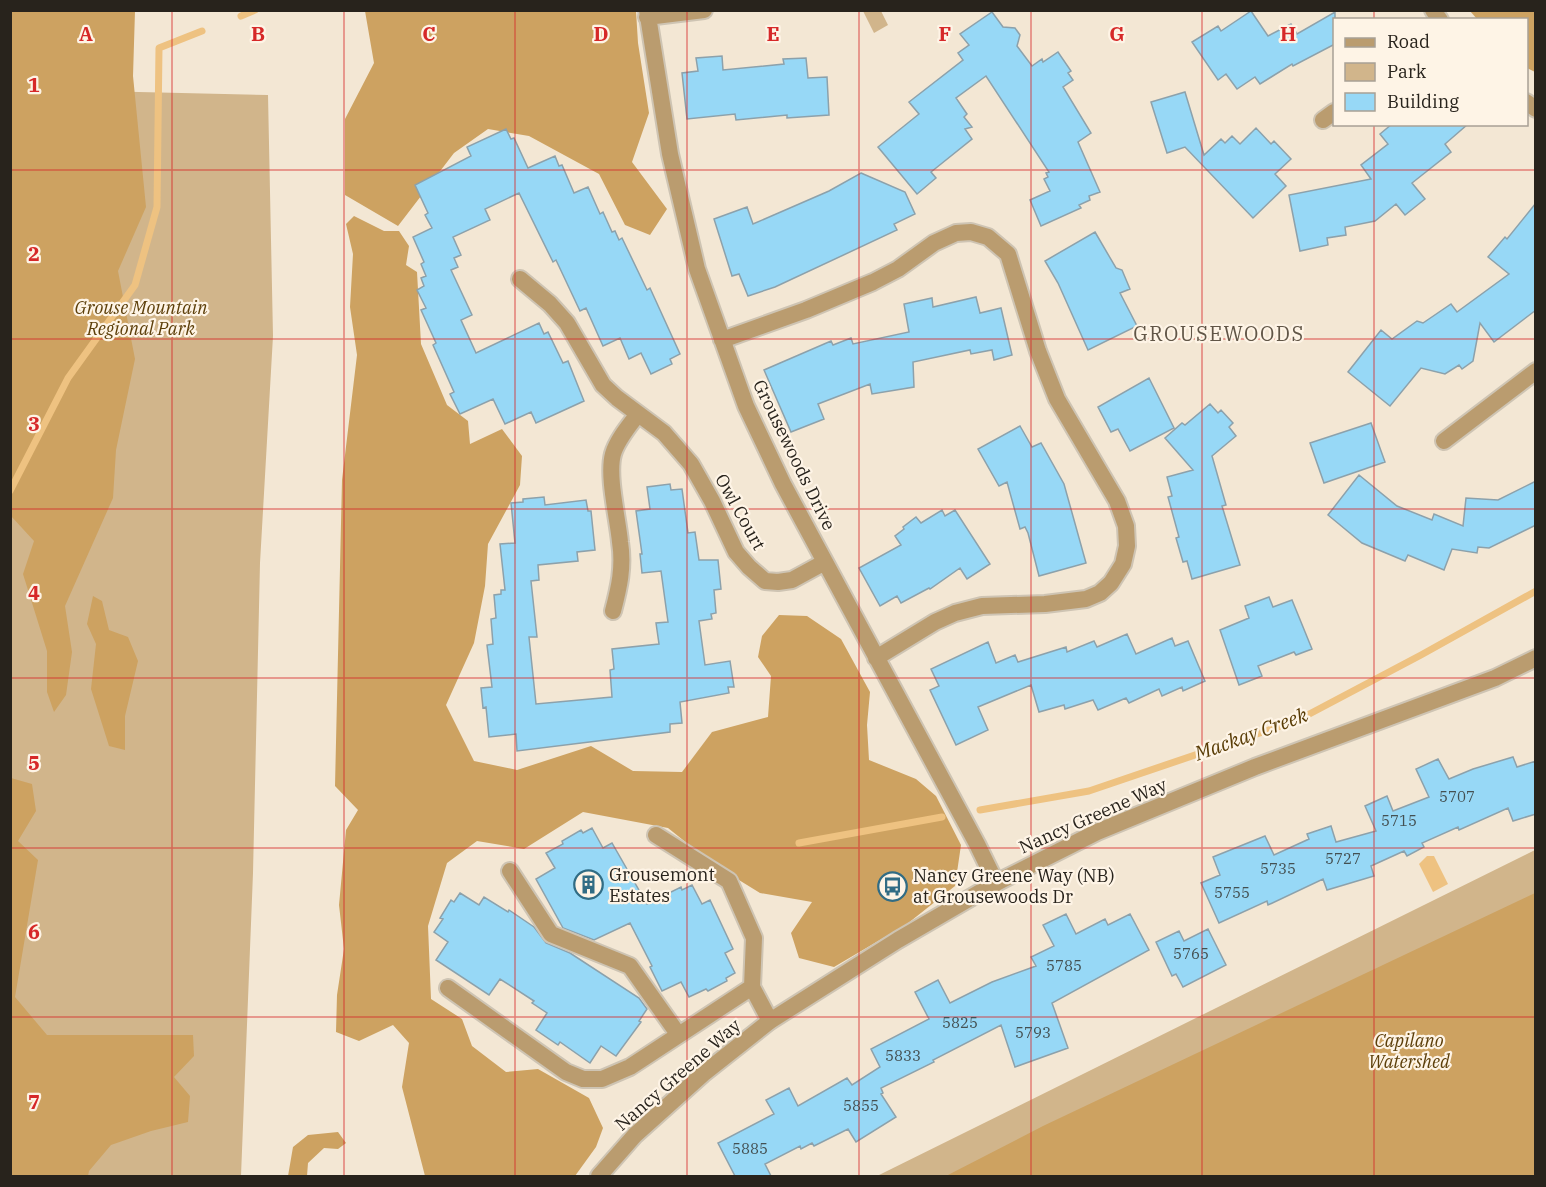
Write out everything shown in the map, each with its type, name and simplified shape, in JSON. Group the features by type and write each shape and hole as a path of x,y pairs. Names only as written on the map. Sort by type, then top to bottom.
{"street":[{"path":"647,14 704,10"},
{"name":"Grousewoods Drive","path":"647,14 670,154 697,269 746,406 783,484 996,883"},
{"path":"722,340 806,310 873,282 898,269 934,243 956,233 971,232 988,237 1008,254 1038,351 1057,399 1117,501 1126,526 1127,546 1122,564 1111,583 1100,593 1086,599 1045,604 982,606 955,613 935,622 876,658"},
{"name":"Owl Court","path":"520,279 550,304 567,323 603,385 664,433 691,464 712,501 736,552 749,567 765,581 778,582 792,580 825,562"},
{"path":"1444,441 1536,371"},
{"path":"613,611 622,568 613,490 612,455 638,414"},
{"name":"Nancy Greene Way","path":"599,1176 644,1128 703,1074 770,1021 898,940 996,883 1097,832 1255,767 1495,678 1536,658"},
{"path":"656,835 729,881 754,938 752,987 770,1021"},
{"path":"510,871 551,934 630,966 678,1034"},
{"path":"448,988 566,1072 582,1079 602,1079 630,1067 752,987"}],"green space":[{"path":"11,10 135,11 133,76 146,207 118,271 135,359 116,450 113,498 65,606 72,652 66,695 54,712 47,692 47,651 23,574 34,541 11,516"},
{"path":"365,11 636,11 638,43 649,113 632,162 667,209 650,235 625,225 599,174 529,136 488,129 454,153 398,226 345,195 345,119 374,63"},
{"path":"863,11 881,11 888,25 874,33"},
{"path":"1470,11 1535,11 1535,72 1528,68 1528,18 1476,18"},
{"name":"Grouse Mountain Regional Park","path":"11,89 268,95 273,336 260,563 253,873 241,1176 11,1176"},
{"path":"354,216 384,231 399,231 409,246 406,265 417,272 421,344 447,405 468,421 470,444 502,429 522,456 520,485 488,544 485,586 474,643 446,705 474,761 517,770 591,746 633,771 682,772 712,732 768,717 771,676 758,657 762,636 779,615 807,616 841,639 870,692 867,725 869,760 916,779 936,796 961,845 955,886 907,924 834,967 799,958 791,933 812,902 760,893 713,864 668,828 583,812 524,849 477,841 447,863 428,926 431,999 462,1019 472,1046 506,1072 538,1069 589,1098 603,1128 596,1147 575,1176 425,1176 402,1087 409,1043 393,1025 359,1041 336,1032 337,995 344,949 339,905 346,830 358,810 335,786 342,480 357,355 350,307 353,254 346,224"},
{"path":"93,596 102,601 109,630 128,637 138,661 125,716 125,750 109,746 91,689 96,644 87,624"},
{"path":"11,778 32,784 36,811 18,841 38,860 15,997 47,1035 193,1035 194,1056 174,1077 190,1096 188,1122 151,1131 111,1145 89,1171 88,1176 11,1176"},
{"name":"Capilano Watershed","path":"1535,850 1535,1176 877,1176"},
{"name":"Capilano Watershed","path":"1535,893 1535,1176 946,1176 1043,1126"},
{"path":"338,1132 346,1143 338,1149 324,1148 308,1163 307,1176 288,1176 293,1147 308,1135"}],"shaded area":[{"path":"1427,856 1434,856 1448,884 1433,892 1419,864"}],"building":[{"path":"1251,11 1268,36 1291,24 1297,34 1335,12 1333,45 1293,66 1292,64 1260,84 1255,77 1237,89 1226,74 1218,80 1192,42 1218,26 1221,31"},
{"path":"992,12 1003,27 1015,28 1020,35 1017,46 1032,66 1058,52 1071,71 1068,73 1073,80 1063,87 1091,133 1078,142 1100,192 1089,196 1090,200 1079,205 1081,208 1041,226 1030,200 1050,191 1044,179 1048,177 1046,173 1049,172 986,76 956,98 967,114 964,117 972,127 965,129 972,139 931,172 936,178 917,194 878,147 919,114 909,102 963,60 958,53 969,45 960,34"},
{"path":"722,56 723,70 784,64 783,59 806,58 808,78 827,77 829,115 787,118 787,115 736,120 735,114 687,119 682,73 698,71 696,58"},
{"path":"1185,92 1204,155 1221,139 1225,143 1232,136 1240,144 1256,128 1271,144 1274,141 1291,159 1275,174 1286,186 1253,218 1185,147 1167,153 1151,102"},
{"path":"1390,126 1466,126 1445,144 1451,152 1412,183 1425,199 1405,215 1396,204 1375,221 1345,227 1346,235 1327,238 1328,245 1300,251 1289,195 1371,179 1361,165 1388,144 1380,134"},
{"path":"506,129 511,139 514,138 528,168 555,156 559,166 562,165 574,193 588,187 600,214 603,212 612,232 615,231 619,240 622,238 647,290 650,288 680,354 670,359 672,364 651,374 641,353 629,359 620,338 603,346 586,308 580,311 556,260 553,262 519,193 485,209 490,220 453,237 461,255 454,258 458,267 451,270 472,315 461,320 476,353 539,323 544,334 548,332 563,363 568,361 584,401 536,423 531,412 505,424 493,399 460,414 450,394 454,392 433,345 436,343 421,310 426,308 417,290 424,286 421,278 426,276 421,264 424,262 413,237 432,228 415,185 471,156 467,147"},
{"path":"861,173 905,192 915,214 894,224 897,230 775,287 748,296 739,274 732,276 714,219 747,207 753,224 829,191"},
{"path":"1536,203 1536,310 1494,342 1480,323 1473,361 1462,369 1459,365 1445,374 1421,368 1390,406 1348,372 1381,330 1392,339 1417,321 1423,323 1451,304 1457,312 1509,274 1488,257 1505,237 1507,239"},
{"path":"1095,232 1116,268 1122,270 1130,289 1120,293 1137,326 1088,350 1058,283 1045,261"},
{"path":"976,297 980,313 1001,308 1012,355 994,360 992,350 971,354 970,350 913,362 914,387 872,394 870,384 818,404 824,419 791,432 764,370 831,341 833,345 851,338 853,344 909,332 904,304 932,298 933,307"},
{"path":"1149,378 1174,428 1130,451 1118,429 1111,432 1098,407"},
{"path":"1210,404 1218,413 1221,410 1233,423 1229,427 1236,436 1212,456 1226,505 1222,506 1240,565 1192,579 1187,561 1183,562 1176,538 1179,537 1168,497 1172,496 1167,477 1193,470 1165,438"},
{"path":"1371,423 1385,462 1324,483 1310,443"},
{"path":"1020,426 1032,447 1041,443 1064,484 1086,563 1039,576 1028,533 1025,527 1020,529 1007,482 999,486 978,449"},
{"path":"1359,475 1397,506 1432,520 1434,514 1463,526 1466,498 1498,500 1536,481 1536,525 1489,548 1478,547 1477,553 1452,549 1444,570 1408,555 1405,561 1362,543 1328,515"},
{"path":"670,484 671,490 682,489 688,533 695,532 699,560 718,560 721,589 714,590 716,613 711,614 712,619 699,621 705,665 730,661 734,687 728,687 729,693 680,702 682,723 670,724 670,732 517,751 516,734 489,737 486,707 483,708 481,688 492,687 487,645 493,644 491,619 496,618 494,595 501,594 501,590 505,590 500,544 515,543 511,503 544,497 545,505 586,500 588,511 591,511 595,550 577,552 578,561 538,565 539,580 531,581 537,637 529,637 536,704 612,697 610,670 614,669 612,649 659,644 656,623 668,622 661,571 642,573 640,554 642,554 636,511 650,509 647,487"},
{"path":"942,510 945,516 955,510 990,564 967,579 960,568 930,589 901,603 897,596 880,606 859,568 901,545 895,536 916,517 921,523"},
{"path":"1269,597 1273,607 1292,600 1312,649 1296,655 1294,652 1258,666 1262,676 1239,685 1220,630 1249,618 1245,606"},
{"path":"1127,634 1136,654 1172,638 1175,646 1188,641 1205,681 1183,691 1182,687 1162,696 1159,689 1129,703 1126,698 1098,710 1093,700 1065,709 1064,705 1039,712 1031,685 978,707 988,730 956,745 930,690 939,686 931,669 988,642 996,663 1015,655 1018,662 1066,647 1067,652 1094,641 1097,647"},
{"path":"1513,757 1517,767 1536,761 1536,814 1513,821 1508,808 1459,830 1458,827 1422,843 1424,847 1407,856 1404,851 1371,866 1374,876 1327,890 1323,879 1268,905 1267,901 1219,923 1201,883 1220,875 1213,857 1265,836 1274,855 1309,839 1307,834 1331,826 1336,842 1376,831 1365,806 1387,796 1393,811 1429,797 1416,769 1438,759 1449,779"},
{"path":"592,828 603,848 612,843 647,904 681,887 682,890 692,885 702,904 710,900 733,949 725,953 735,973 726,978 727,981 708,991 706,989 689,997 681,982 662,991 630,923 594,940 563,928 536,879 555,868 546,853 563,844 562,841 581,830 583,833"},
{"path":"460,893 479,905 484,897 508,912 509,910 534,927 546,943 570,953 639,998 647,1009 639,1021 641,1022 616,1056 601,1046 590,1063 560,1042 558,1045 536,1030 547,1013 532,1003 534,1001 500,979 489,995 436,960 448,942 434,932 443,919 440,918 451,900 454,902"},
{"path":"1066,914 1076,934 1105,919 1108,925 1130,914 1149,950 1052,1003 1068,1048 1015,1067 1001,1025 881,1088 883,1093 881,1094 896,1117 856,1142 848,1129 814,1146 812,1143 801,1149 800,1146 765,1164 771,1176 735,1176 718,1143 774,1114 766,1100 789,1088 798,1106 847,1078 852,1085 880,1067 871,1049 929,1019 915,992 938,980 950,1003 992,982 1036,966 1031,957 1054,946 1043,925"},
{"path":"1208,929 1226,965 1183,987 1176,974 1172,976 1156,942 1179,931 1184,941"}],"waterway":[{"path":"241,16 255,10"},
{"path":"10,491 68,378 135,285 157,207 159,48 202,31"},
{"name":"Mackay Creek","path":"980,810 1089,791 1298,720 1536,591"},
{"name":"Mackay Creek","path":"799,843 942,817"}],"place":[{"name":"Grousemont Estates","path":"588,885"},
{"name":"Nancy Greene Way (NB) at Grousewoods Dr","path":"892,886"}],"district":[{"name":"GROUSEWOODS","path":"1219,334"}]}
